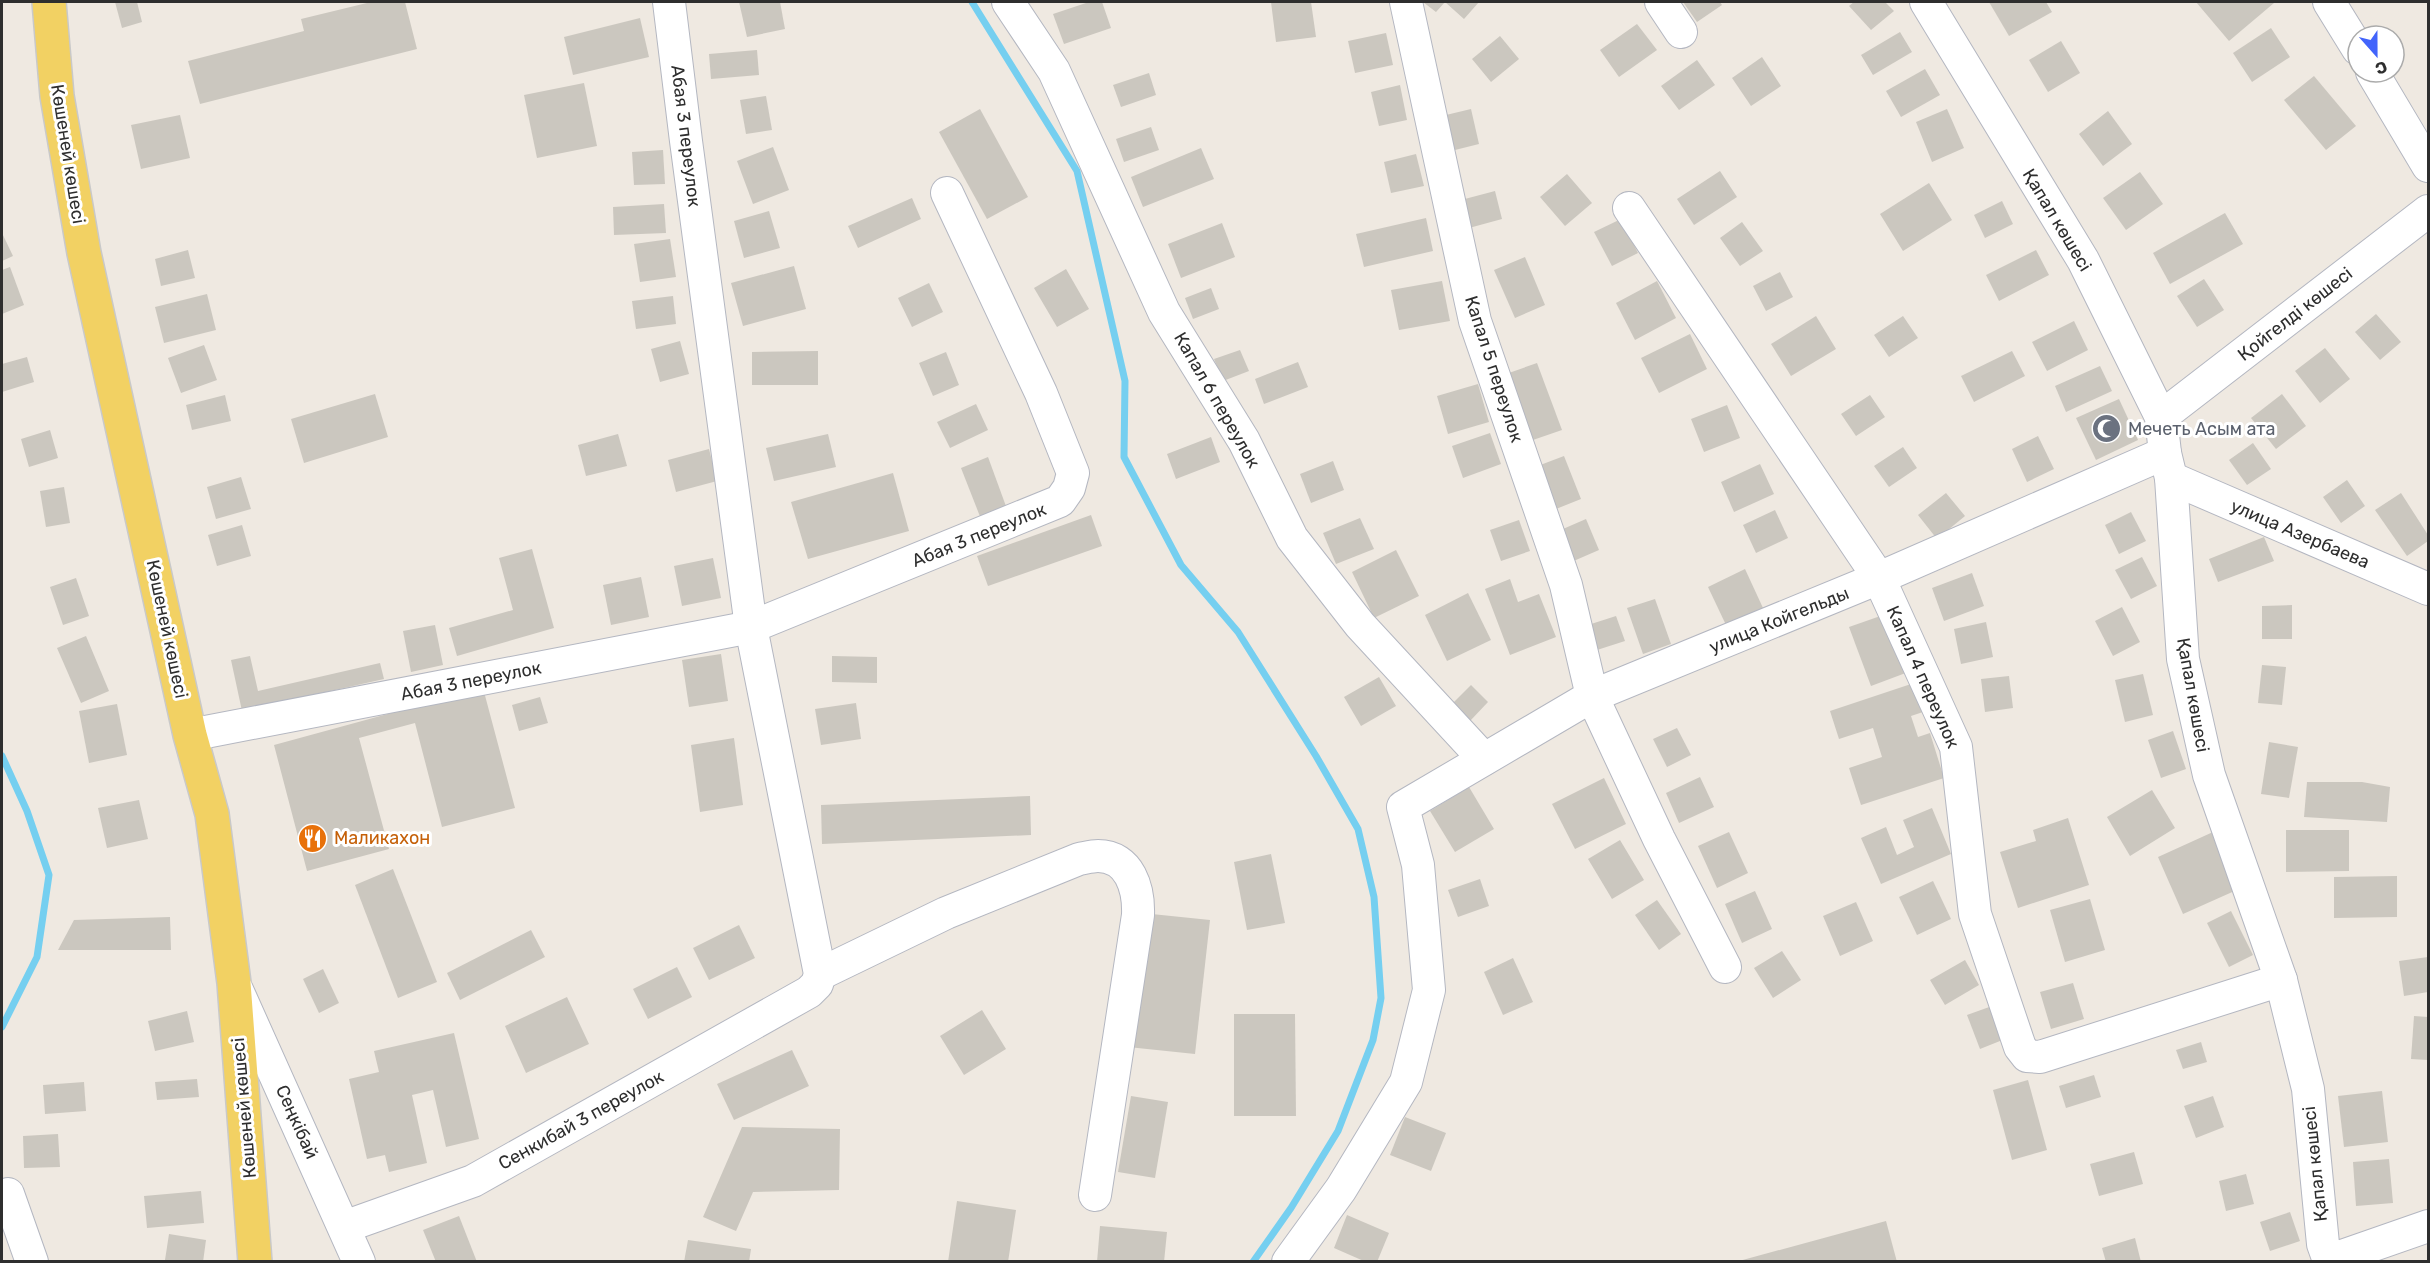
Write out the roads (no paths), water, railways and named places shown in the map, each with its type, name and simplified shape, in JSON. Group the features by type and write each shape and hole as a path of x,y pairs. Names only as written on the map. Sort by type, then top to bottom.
{"main road":[{"name":"Көшеней көшесі","path":"49,2 57,96 84,253 190,735 212,814 234,983 255,1262"}],"street":[{"name":"Абая 3 переулок","path":"669,2 751,627 815,983"},
{"name":"Капал 6 переулок","path":"1008,2 1054,71 1164,312 1244,441 1292,538 1360,625 1484,759"},
{"name":"Капал 5 переулок","path":"1406,2 1475,321 1566,585 1592,696 1659,839 1725,967"},
{"path":"1661,2 1681,32"},
{"name":"Қапал көшесі","path":"1926,2 2083,260 2162,417 2168,465 2183,659 2209,775 2281,980 2308,1089 2323,1244 2328,1258 2339,1257 2428,1226"},
{"path":"2329,2 2346,30"},
{"path":"2379,84 2428,166"},
{"name":"Абая 3 переулок","path":"190,735 751,627 1060,501 1069,488 1073,473 1041,393 947,194"},
{"name":"Капал 4 переулок","path":"1629,208 1879,578 1956,747 1975,914 2020,1047 2027,1056 2040,1057 2281,980"},
{"name":"Қойгелді көшесі","path":"2162,417 2428,211"},
{"name":"улица Койгельды","path":"1288,1262 1347,1179 1406,1082 1412,1059 1429,990 1418,865 1403,807 1592,696 1879,578 2168,465"},
{"name":"улица Азербаева","path":"2168,465 2428,589"},
{"name":"Сенкибай 3 переулок","path":"344,1227 473,1181 815,983 946,912 1079,859 1098,856 1115,860 1127,870 1134,882 1138,898 1138,915 1095,1195"},
{"name":"Сеңкібай","path":"234,983 358,1262"},
{"path":"8,1194 32,1262"}],"waterway":[{"path":"972,2 1077,171 1125,381 1124,457 1181,565 1238,632 1316,756 1358,829 1374,897 1381,998 1373,1040 1338,1131 1291,1208 1253,1262"},
{"path":"2,756 27,811 49,875 37,957 2,1027"}],"place":[{"name":"Мечеть Асым ата","path":"2107,429"},
{"name":"Маликахон","path":"313,838"}]}
